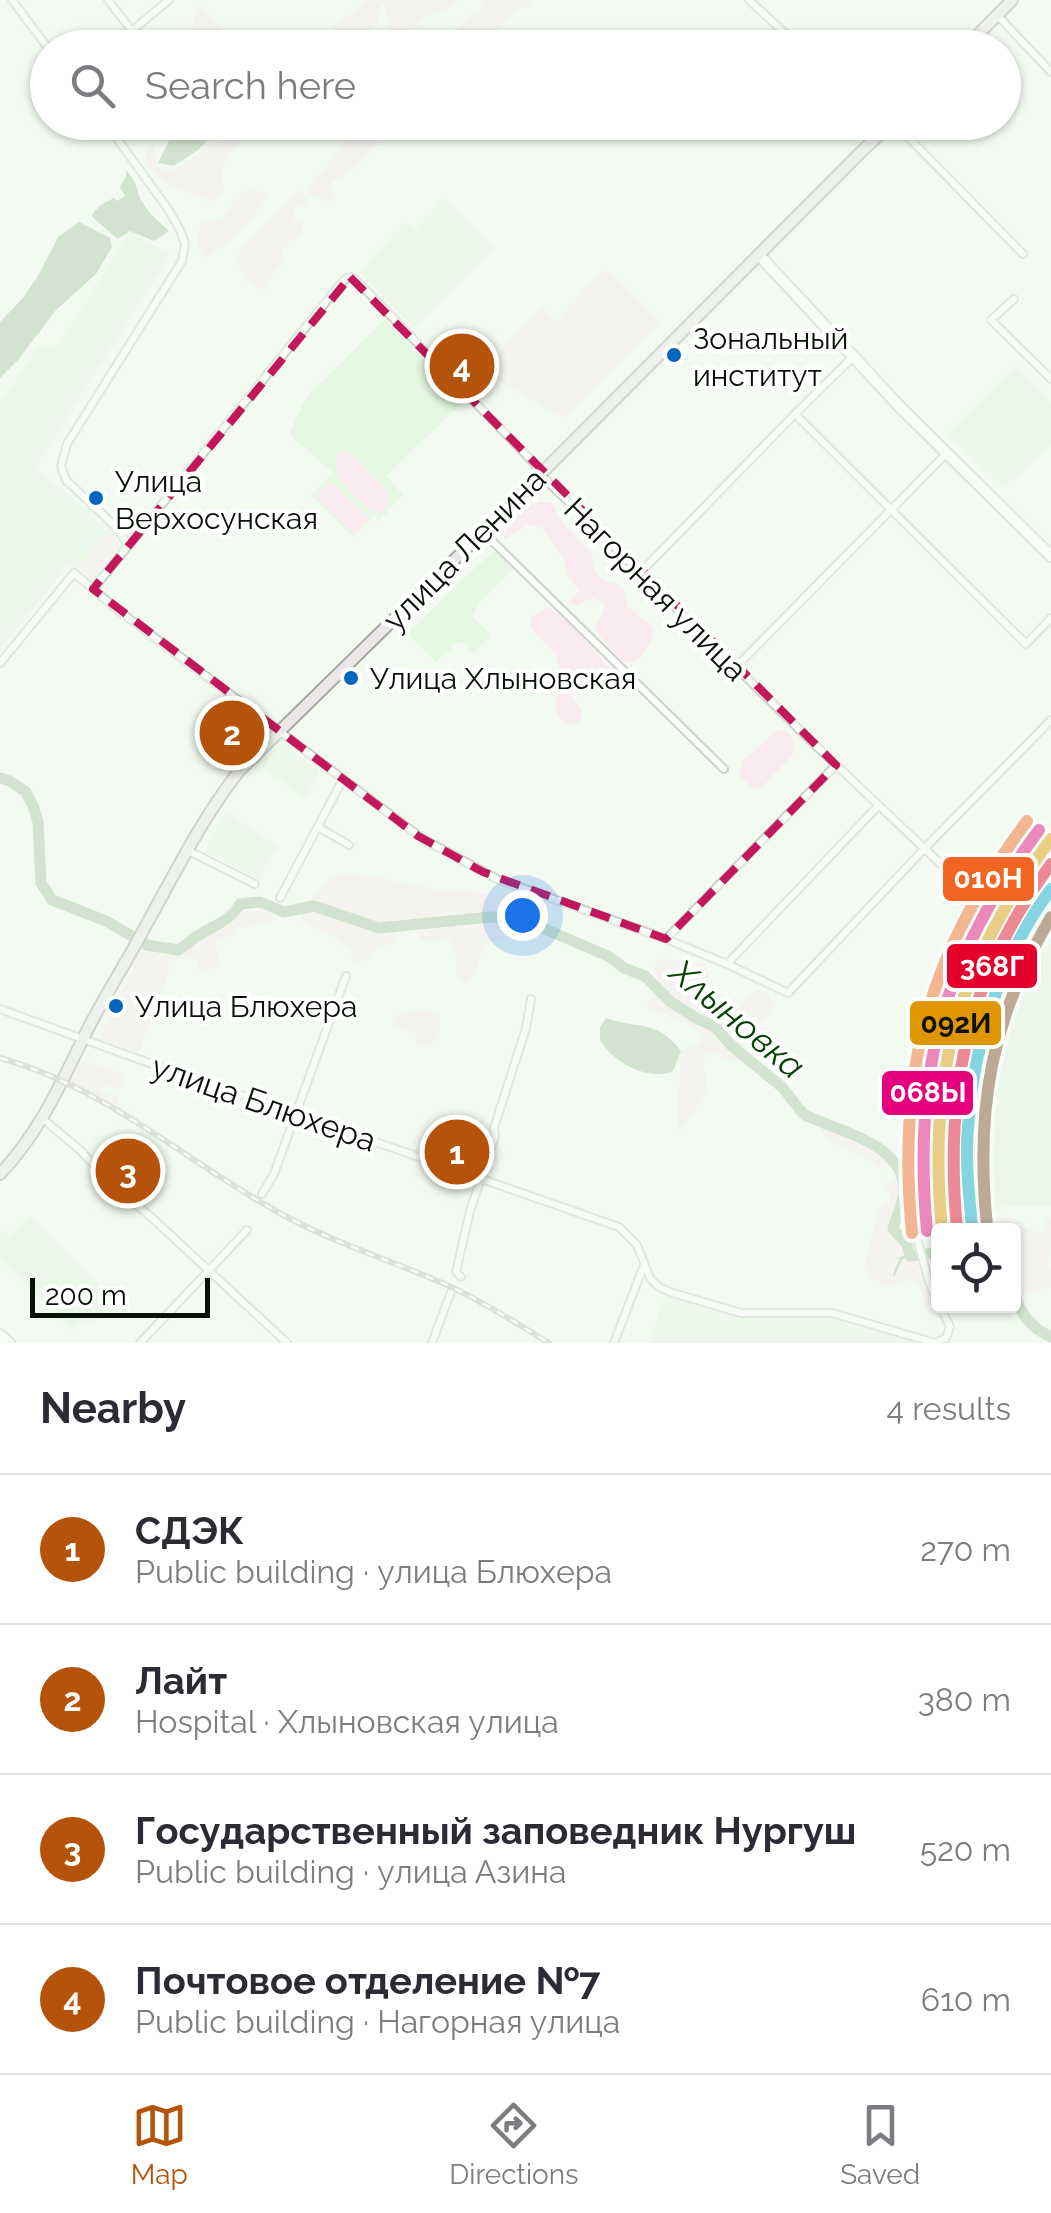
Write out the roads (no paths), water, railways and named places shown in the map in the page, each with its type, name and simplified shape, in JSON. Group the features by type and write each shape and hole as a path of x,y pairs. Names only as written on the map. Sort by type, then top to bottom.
{"main road":[{"path":"982,30 1012,0"},
{"name":"улица Ленина","path":"0,1174 42,1119 187,850 216,800 239,771 873,140"},
{"path":"759,255 853,358 1051,556"},
{"path":"0,1335 8,1343"}],"street":[{"path":"12,0 34,30"},
{"path":"108,0 131,30"},
{"path":"133,30 169,0"},
{"path":"749,0 782,30"},
{"path":"997,15 1011,30"},
{"path":"1021,40 1051,72"},
{"path":"93,589 128,545 117,528 66,480 62,457 66,444 182,261 186,244 168,209 119,140"},
{"path":"911,140 1024,254"},
{"name":"Нагорная улица","path":"128,545 344,280 355,279 534,463 540,474 836,766 964,885 968,902 924,1018 908,1102 906,1142 918,1242 931,1283"},
{"path":"1014,299 991,320 1051,380"},
{"path":"640,573 853,358"},
{"path":"795,414 1026,644 1051,618"},
{"path":"736,667 947,453"},
{"path":"483,532 724,770"},
{"path":"0,663 74,572 118,610 418,836 483,872 666,939 788,994 1051,720"},
{"path":"666,939 836,766"},
{"path":"280,898 343,779"},
{"path":"727,964 878,806"},
{"path":"318,827 349,844"},
{"path":"187,850 255,884"},
{"path":"262,1194 274,1174 346,976"},
{"path":"461,1277 456,1272 462,1242 526,1028 531,999"},
{"name":"улица Блюхера","path":"0,1009 619,1227 637,1245 650,1278 666,1290 741,1312 832,1313 934,1343 942,1342 950,1327 943,1313"},
{"path":"42,1119 287,1343"},
{"path":"140,1343 247,1230"},
{"path":"614,1343 644,1263"},
{"path":"432,1343 451,1292"}],"waterway":[{"name":"Хлыновка","path":"0,778 26,792 34,808 41,883 52,900 106,921 147,945 178,950 227,918 240,904 260,902 284,912 314,906 379,928 490,917 538,926 645,976 671,1002 715,1027 783,1088 796,1105"},
{"name":"Хлыновка","path":"799,1109 868,1142 894,1162 902,1176 904,1192 893,1229 907,1244 910,1256 918,1255"},
{"name":"Хлыновка","path":"927,1254 931,1254"},
{"path":"894,1275 901,1258 910,1256"},
{"name":"Хлыновка","path":"1021,1310 1037,1329 1051,1337"}],"railway":[{"path":"0,1058 77,1088 287,1217 462,1292 549,1343"}],"place":[{"name":"Зональный институт","path":"674,355"},
{"name":"Почтовое отделение №7","path":"462,366"},
{"name":"Улица Верхосунская","path":"96,498"},
{"name":"Улица Хлыновская","path":"351,678"},
{"name":"Лайт","path":"232,733"},
{"name":"Улица Блюхера","path":"116,1006"},
{"name":"СДЭК","path":"457,1152"},
{"name":"Государственный заповедник Нургуш","path":"128,1171"}]}
